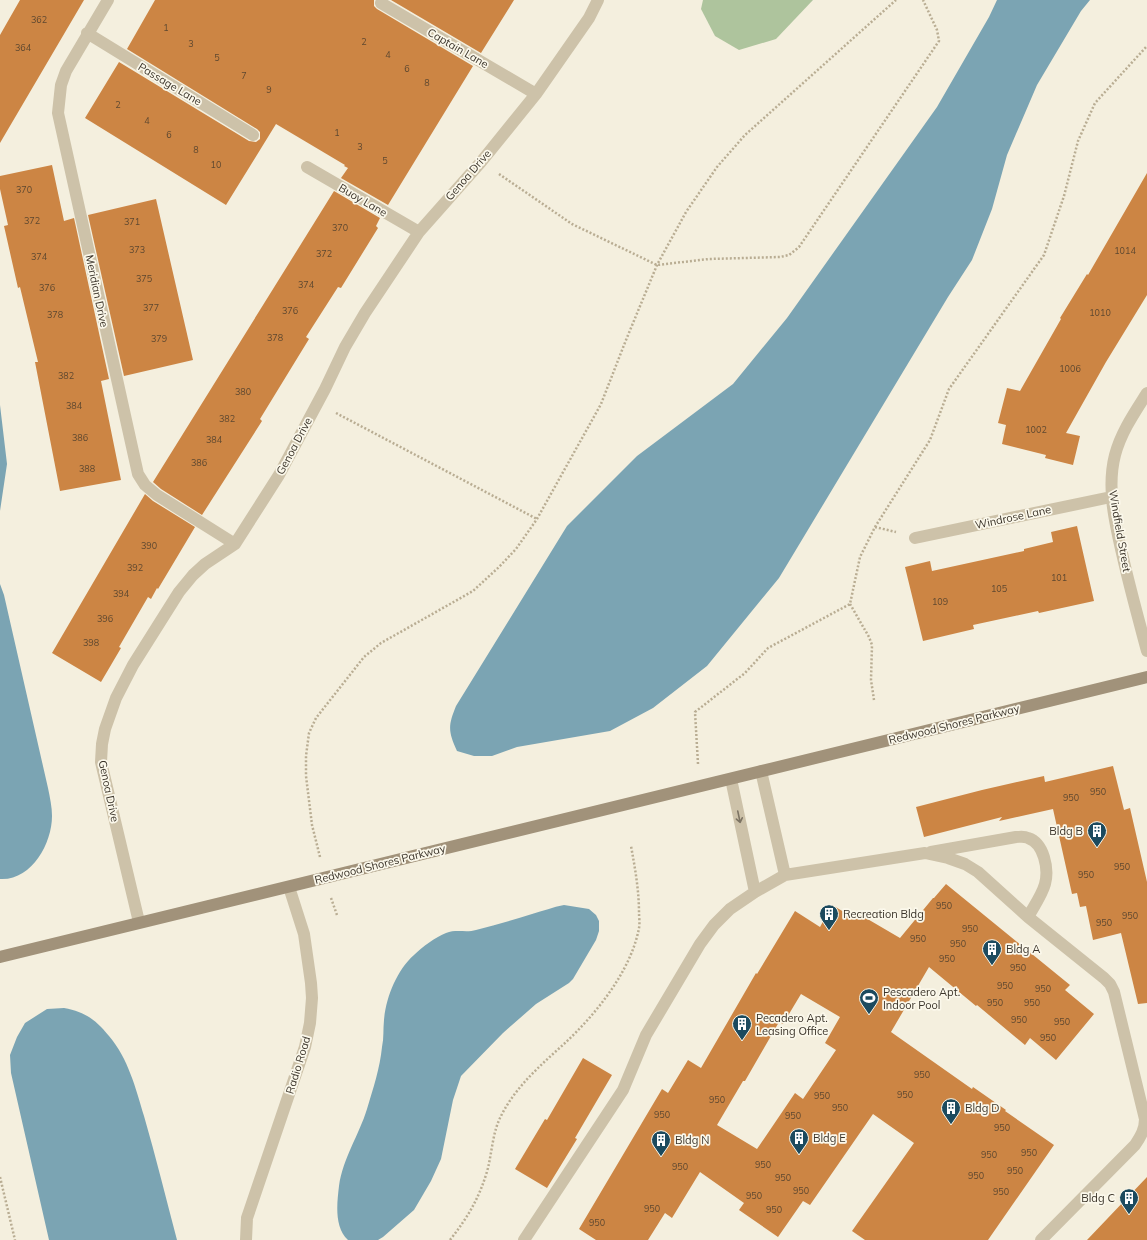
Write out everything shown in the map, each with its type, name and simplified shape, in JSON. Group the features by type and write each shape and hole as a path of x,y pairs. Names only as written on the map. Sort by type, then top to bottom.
{"street":[{"name":"Meridian Drive","path":"108,0 87,33 66,71 58,98 58,113 138,474 144,485 157,495 235,544"},
{"name":"Genoa Drive","path":"139,922 101,762 105,729 116,698 133,665 179,592 193,575 205,564 235,544 279,475 325,389 345,347 365,313 419,232 481,162 536,94 588,18 598,0"},
{"name":"Captain Lane","path":"381,3 536,94"},
{"name":"Passage Lane","path":"87,33 253,135"},
{"name":"Buoy Lane","path":"307,167 419,232"},
{"name":"Windfield Street","path":"1147,393 1124,432 1115,454 1111,497 1121,550 1147,650"},
{"name":"Windrose Lane","path":"915,538 1111,497"},
{"name":"Redwood Shores Parkway","path":"0,957 1147,677"},
{"path":"761,771 785,875"},
{"path":"730,779 755,892"},
{"path":"524,1240 623,1090 646,1035 700,944 714,924 730,909 755,892 785,875 925,853 1004,838 1029,838 1040,847 1044,855 1046,871 1045,884 1028,917"},
{"path":"925,853 948,858 964,864 978,872 1028,917 1110,984 1114,992 1145,1125 1140,1138 1135,1144 1041,1240"},
{"name":"Radio Road","path":"246,1240 247,1218 305,1047 310,1023 312,998 311,983 304,934 289,887"}],"path":[{"path":"314,836 306,776 306,756 309,733 316,718 364,658 380,643 473,591 516,549 537,519 601,404 657,265 686,212 717,167 744,135 896,0"},
{"path":"481,162 572,224 657,265 709,259 780,257 789,255 799,247 939,41 937,30 923,0"},
{"path":"874,700 871,680 872,645 850,604 860,557 875,527 930,440 949,389 1044,255 1064,196 1078,141 1095,103 1147,47"},
{"path":"317,402 537,519"},
{"path":"699,787 695,712 745,673 768,648 850,604"},
{"path":"450,1240 464,1222 475,1204 488,1169 500,1117 514,1094 536,1070 572,1036 601,1004 623,971 632,952 640,927 638,888 631,846"},
{"path":"0,1177 15,1240"}],"green space":[{"path":"703,0 813,0 776,39 739,50 715,36 701,9"}],"water":[{"path":"997,0 1090,0 1081,11 1037,85 1007,155 992,209 972,260 948,297 779,578 707,666 653,708 610,731 517,747 492,756 474,756 457,751 450,728 456,706 567,526 637,456 733,384 787,318 937,107 989,17"},
{"path":"0,405 7,464 0,511"},
{"path":"0,584 4,595 48,788 52,816 48,838 38,859 21,874 11,878 0,879"},
{"path":"564,905 589,909 596,915 599,921 599,931 596,940 573,979 536,1004 503,1033 461,1076 453,1100 441,1159 431,1181 414,1210 378,1240 348,1240 338,1222 337,1207 339,1186 344,1166 364,1119 372,1094 381,1055 387,1002 393,984 402,968 421,949 446,933 454,931 473,931"},
{"path":"64,1008 84,1014 99,1025 116,1045 126,1064 144,1116 177,1240 49,1240 11,1073 10,1055 17,1037 25,1023 47,1009"}],"building":[{"path":"20,0 84,0 0,143 0,35"},
{"path":"155,0 374,0 374,6 377,9 473,66 388,205 341,178 348,168 344,166 345,165 276,124 226,205 85,118 119,62 249,141 256,142 260,139 260,132 257,129 127,49"},
{"path":"391,0 514,0 481,53"},
{"path":"52,165 64,221 74,218 109,379 101,381 121,480 60,491 35,362 38,362 20,287 18,288 4,226 8,225 0,189 0,176"},
{"path":"1147,173 1147,295 1106,362 1066,433 1080,436 1073,465 1045,458 1046,455 1002,444 1006,425 998,423 1007,388 1020,391 1061,319 1060,318 1087,274 1088,275"},
{"path":"334,191 380,218 376,226 378,228 341,288 338,287 306,337 309,339 260,419 262,421 202,515 161,489 153,482"},
{"path":"156,199 193,360 124,376 88,215"},
{"path":"145,494 153,501 195,527 158,589 157,588 151,599 148,597 101,682 52,653"},
{"path":"1077,526 1094,601 973,625 974,629 923,641 905,567 930,561 932,571 1024,551 1024,549 1053,542 1051,532"},
{"name":"Bldg B","path":"1113,766 1124,810 1130,808 1147,882 1147,1003 1138,1004 1121,933 1093,940 1086,906 1080,907 1077,893 1072,894 1053,809 999,821 1002,817 924,837 916,807 1044,776 1045,782"},
{"path":"946,884 1070,985 1065,990 1094,1014 1056,1060 1030,1038 1025,1045 929,967 891,1032 972,1089 973,1087 1054,1145 988,1240 865,1240 852,1231 914,1143 873,1114 810,1205 803,1201 778,1237 739,1210 744,1203 700,1172 672,1218 665,1213 648,1240 596,1240 579,1229 662,1089 668,1093 688,1060 701,1068 756,973 757,974 795,911 820,927 832,905 856,919 859,914 900,938","holes":["801,994 840,1017 825,1043 836,1050 803,1099 795,1093 757,1149 717,1125 743,1081 745,1081 779,1022 783,1024"]},
{"path":"583,1058 612,1075 575,1138 577,1139 547,1188 515,1169 545,1119 547,1120"},
{"name":"Bldg C","path":"1147,1177 1147,1240 1087,1240"}],"place":[{"name":"Bldg B","path":"1097,848"},
{"name":"Recreation Bldg","path":"829,931"},
{"name":"Bldg A","path":"992,966"},
{"name":"Pescadero Apt. Indoor Pool","path":"869,1015"},
{"name":"Pecadero Apt. Leasing Office","path":"742,1041"},
{"name":"Bldg D","path":"951,1125"},
{"name":"Bldg E","path":"799,1155"},
{"name":"Bldg N","path":"661,1157"},
{"name":"Bldg C","path":"1129,1215"}]}
